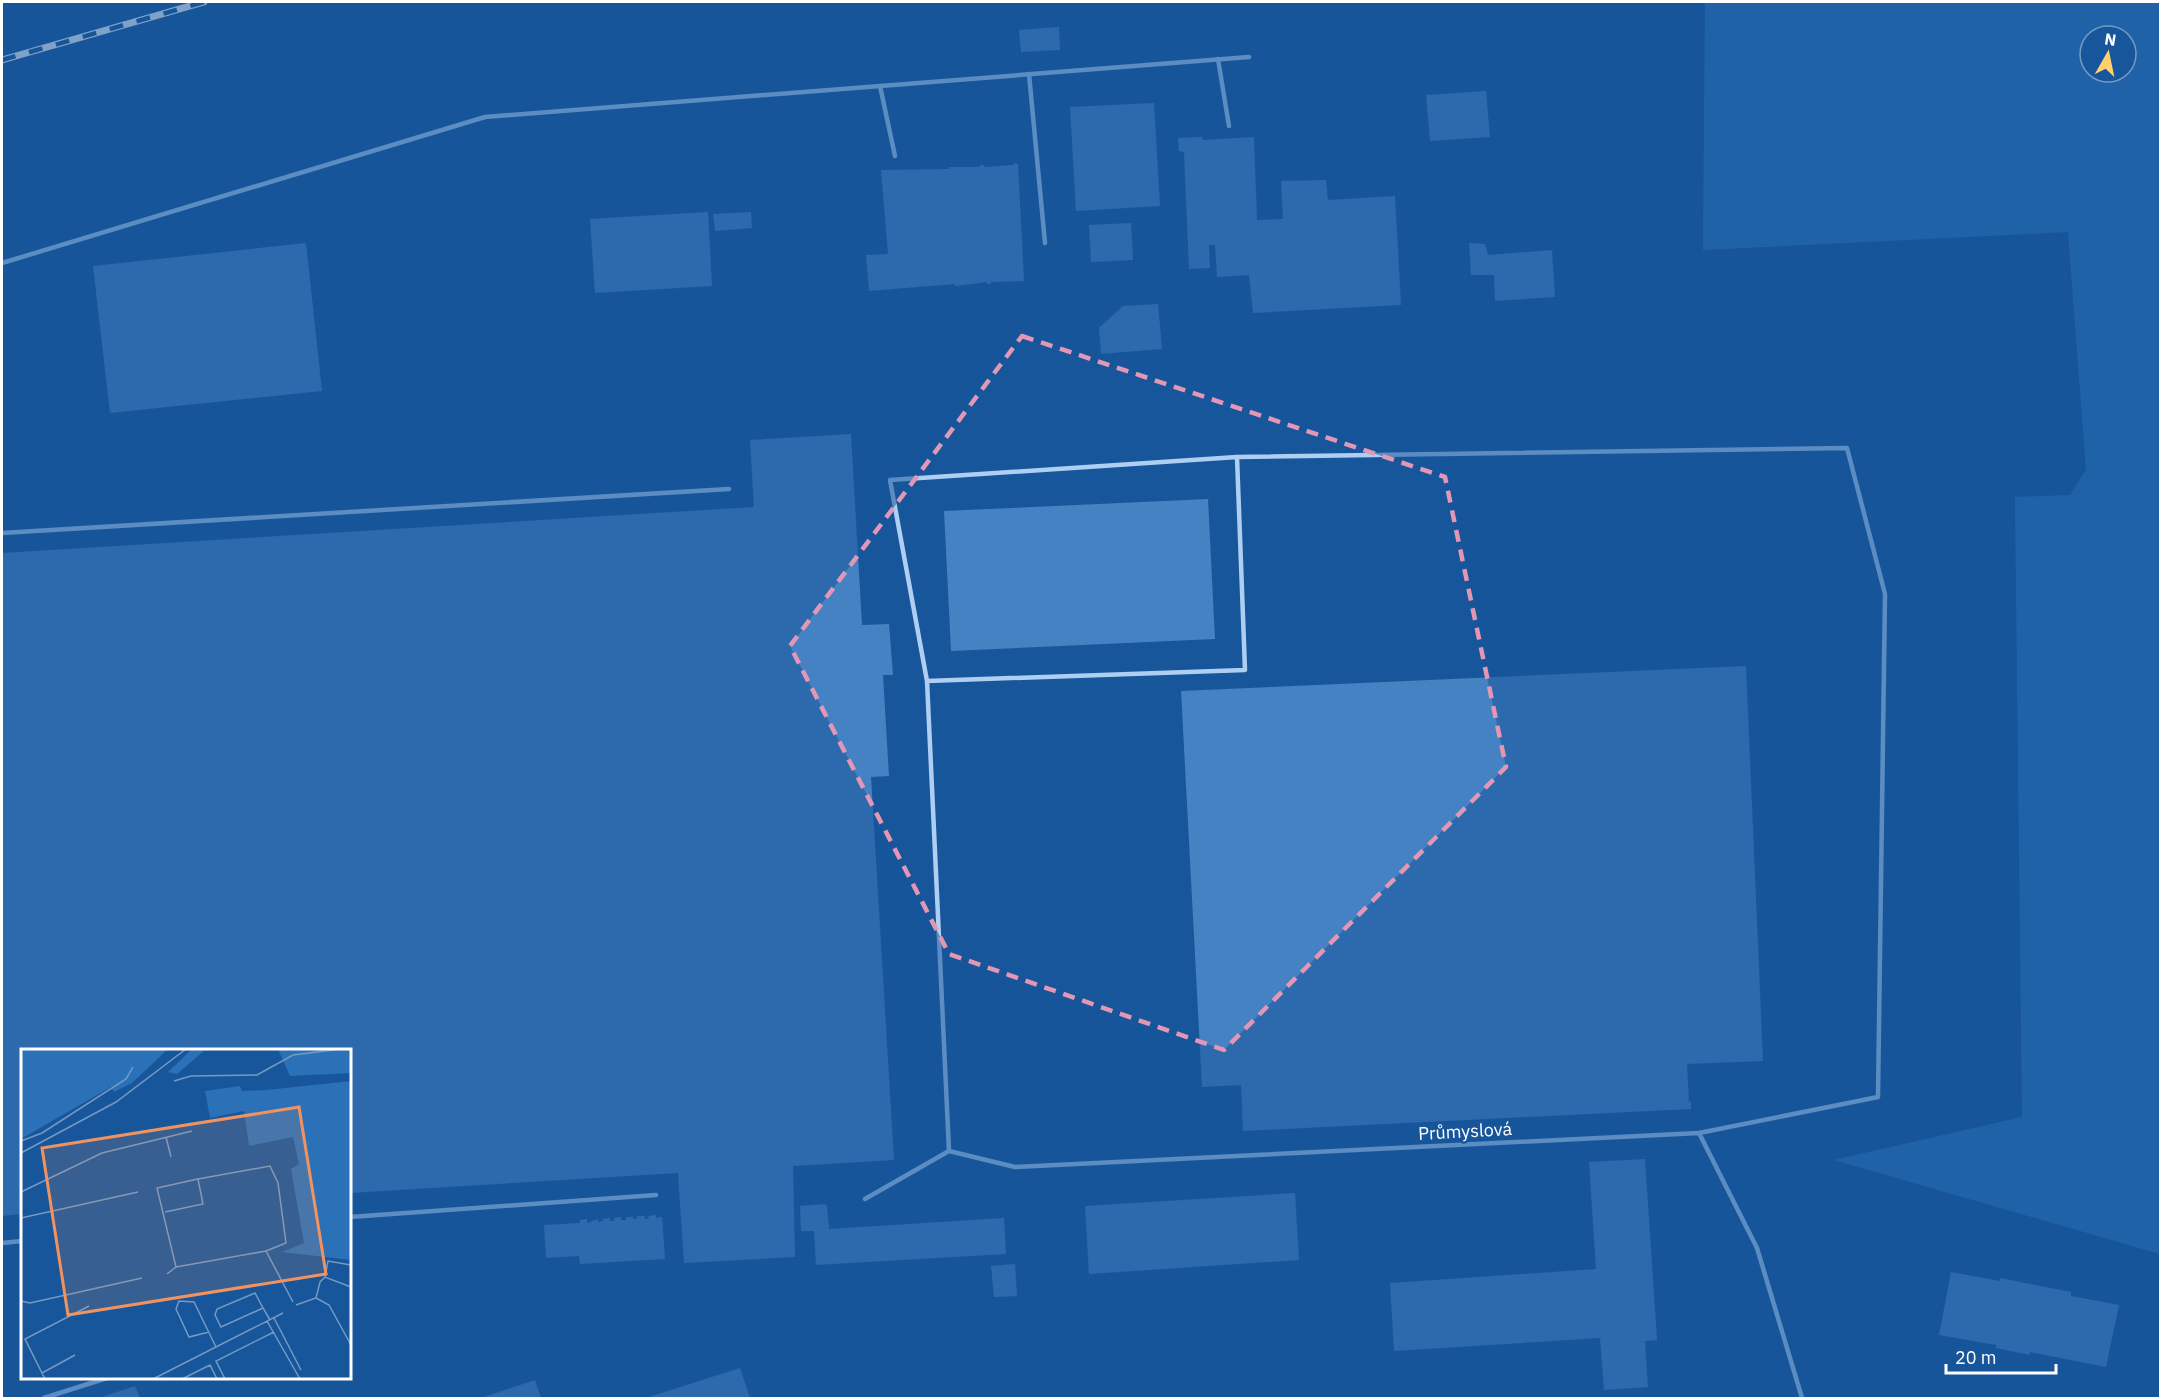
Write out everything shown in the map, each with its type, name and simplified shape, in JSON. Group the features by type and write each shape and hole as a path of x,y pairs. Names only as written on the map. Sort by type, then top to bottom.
{"lane":[{"path":"2,263 485,117 1249,57"},
{"path":"1218,59 1229,126"},
{"path":"1029,74 1045,243"},
{"path":"880,86 896,156"},
{"name":"Průmyslová","path":"949,1151 1016,1167 1699,1133 1878,1097 1885,594 1847,448 1237,457"},
{"path":"865,1199 949,1151 927,681 890,480 1237,457 1245,670 927,681"},
{"path":"2,533 729,489"},
{"path":"1699,1133 1757,1248 1802,1398"},
{"path":"351,1217 656,1195"},
{"path":"2,1243 21,1241"},
{"path":"44,1398 101,1379"}],"highlighted area":[{"path":"1022,336 1445,477 1506,767 1224,1050 949,954 790,646"}],"shaded area":[{"path":"1705,2 2160,2 2160,1254 1834,1160 2022,1117 2015,497 2070,495 2086,469 2068,232 1703,250"}],"building":[{"path":"1059,27 1060,50 1021,52 1019,30"},
{"path":"1486,91 1490,137 1430,141 1426,95"},
{"path":"1154,103 1160,206 1076,211 1070,107"},
{"path":"1202,137 1203,140 1254,137 1257,220 1283,219 1281,181 1326,180 1328,200 1395,196 1401,305 1253,313 1249,275 1217,277 1215,245 1209,245 1210,268 1189,269 1184,152 1179,151 1178,138"},
{"path":"1014,163 1018,164 1024,281 869,291 866,255 888,254 881,170 949,169 949,167 980,167 980,165 985,165 984,167 1014,165"},
{"path":"708,212 712,286 595,293 590,219"},
{"path":"751,212 752,228 715,231 713,214"},
{"path":"1131,223 1133,260 1091,262 1089,225"},
{"path":"306,243 322,391 110,413 93,266"},
{"path":"1469,243 1485,244 1488,255 1552,250 1555,297 1495,301 1494,275 1471,275"},
{"path":"1158,304 1162,349 1101,354 1099,328 1123,306"},
{"path":"851,434 862,625 889,624 893,675 883,675 889,776 871,777 894,1160 793,1166 795,1257 684,1263 678,1173 351,1193 351,1049 21,1049 21,1214 2,1216 2,553 754,507 750,440"},
{"path":"1208,499 1215,639 951,651 944,511"},
{"path":"1746,666 1763,1061 1687,1064 1691,1109 1243,1131 1241,1085 1202,1087 1181,691"},
{"path":"1645,1159 1657,1340 1645,1341 1648,1387 1604,1390 1600,1338 1394,1351 1390,1283 1596,1269 1589,1162"},
{"path":"1295,1193 1299,1260 1089,1274 1085,1206"},
{"path":"825,1204 829,1229 1004,1218 1006,1254 816,1265 814,1231 801,1231 800,1206"},
{"path":"656,1215 656,1218 662,1217 665,1259 580,1264 579,1256 546,1258 544,1225 580,1223 580,1220 587,1219 587,1223 610,1218 610,1221 614,1221 614,1218 621,1217 621,1220 626,1220 626,1217 637,1219 637,1216 649,1219 648,1216"},
{"path":"1015,1264 1017,1296 994,1297 991,1266"},
{"path":"1951,1272 2000,1281 2000,1278 2071,1292 2071,1296 2119,1305 2106,1367 2030,1352 2030,1355 1996,1348 1996,1345 1939,1335"},
{"path":"740,1368 750,1398 646,1398 671,1390"},
{"path":"535,1380 541,1398 481,1398"},
{"path":"135,1386 140,1398 99,1398"}],"railway":[{"path":"2,60 204,2"}]}
